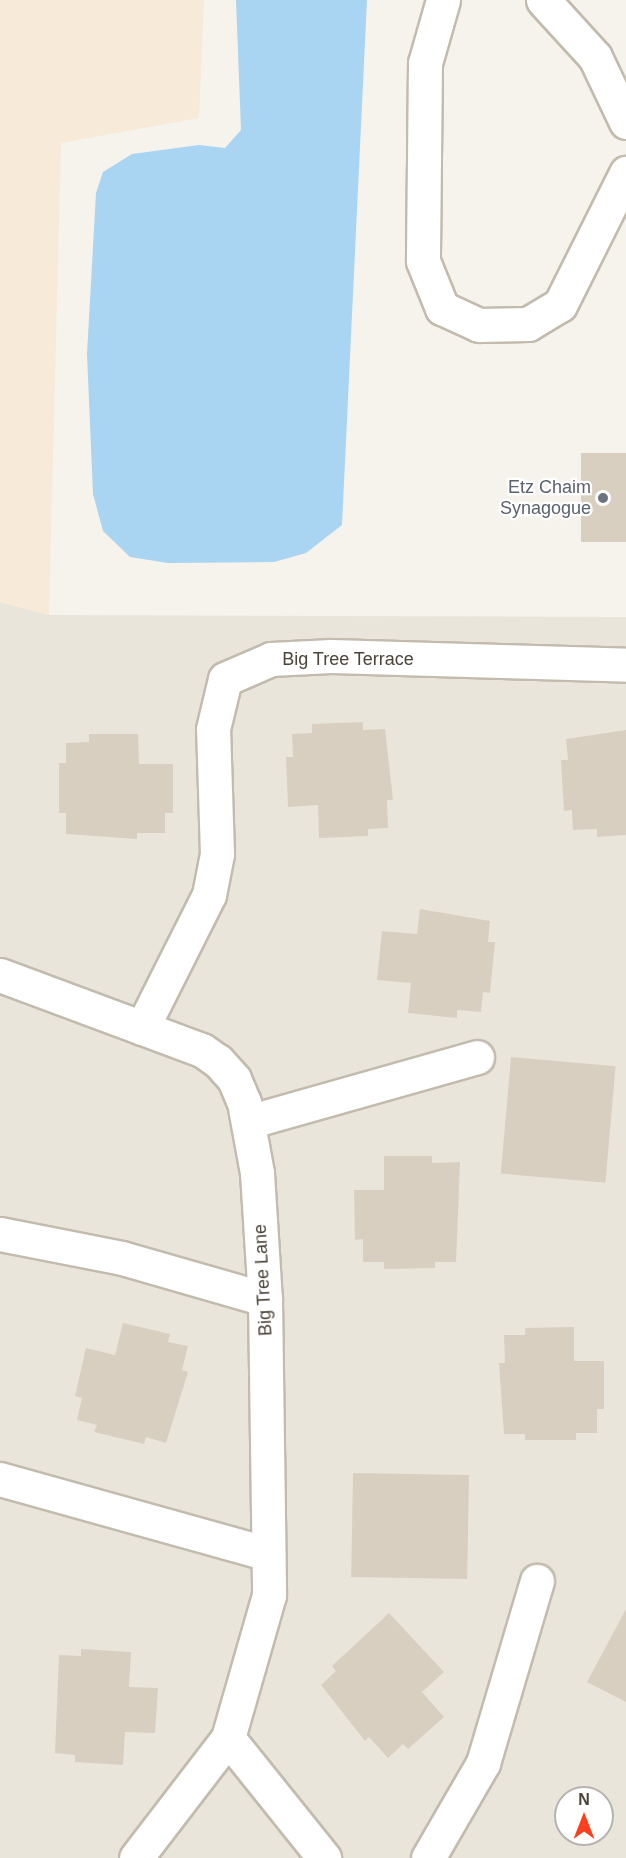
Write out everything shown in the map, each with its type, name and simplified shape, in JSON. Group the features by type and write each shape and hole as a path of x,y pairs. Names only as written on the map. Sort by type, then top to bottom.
{"street":[{"path":"443,0 425,63 423,261 442,308 479,325 528,324 560,305 626,173"},
{"path":"543,0 595,57 626,122"},
{"name":"Big Tree Terrace","path":"142,1028 209,895 218,854 213,729 225,679 271,659 331,656 626,665"},
{"name":"Big Tree Lane","path":"0,975 142,1028 218,1061 234,1079 248,1122 257,1173 265,1299 269,1595 228,1738"},
{"path":"248,1122 477,1057"},
{"path":"0,1234 122,1258 265,1299"},
{"path":"0,1479 268,1554"},
{"path":"428,1858 483,1763 537,1581"},
{"path":"136,1858 228,1738 324,1858"}],"shaded area":[{"path":"0,0 204,0 199,118 61,143 49,615 0,602"},
{"path":"0,602 49,615 626,617 626,1858 0,1858"}],"water":[{"path":"236,0 367,0 342,525 306,553 274,562 168,563 130,557 103,531 93,494 87,354 96,193 103,172 132,154 199,145 225,148 241,130"}],"building":[{"name":"Etz Chaim Synagogue","path":"581,453 626,453 626,542 581,542"},
{"path":"363,722 363,730 385,729 393,800 387,800 388,828 368,829 368,836 319,838 318,805 288,807 286,757 293,757 292,734 312,733 312,724"},
{"path":"626,730 626,835 597,837 597,829 573,830 572,810 564,811 561,760 568,760 566,739"},
{"path":"89,734 138,734 139,764 173,764 173,813 165,813 165,833 137,833 137,839 66,834 66,813 59,813 59,763 66,763 66,743 89,742"},
{"path":"420,909 490,921 488,942 495,942 490,993 483,992 481,1012 457,1010 457,1018 408,1013 411,983 377,980 382,931 417,934"},
{"path":"511,1057 616,1066 605,1183 501,1174"},
{"path":"384,1156 432,1156 432,1163 460,1162 456,1262 435,1262 435,1268 384,1269 384,1262 363,1262 363,1239 355,1240 354,1190 384,1190"},
{"path":"123,1323 170,1334 168,1342 188,1346 182,1370 188,1372 166,1443 146,1437 144,1444 94,1432 97,1425 77,1420 82,1398 75,1396 86,1348 115,1355"},
{"path":"574,1327 574,1361 604,1361 604,1409 597,1409 597,1433 576,1433 576,1440 525,1440 525,1434 504,1434 499,1363 505,1363 504,1335 525,1335 525,1328"},
{"path":"353,1473 469,1475 467,1579 351,1577"},
{"path":"626,1609 626,1702 587,1682"},
{"path":"389,1613 444,1672 422,1692 444,1717 408,1749 403,1744 388,1758 369,1737 365,1741 321,1685 336,1671 332,1666"},
{"path":"81,1649 131,1652 129,1687 158,1688 155,1733 125,1732 123,1765 75,1762 75,1755 55,1753 59,1655 81,1656"}],"place":[{"name":"Etz Chaim Synagogue","path":"603,498"}]}
